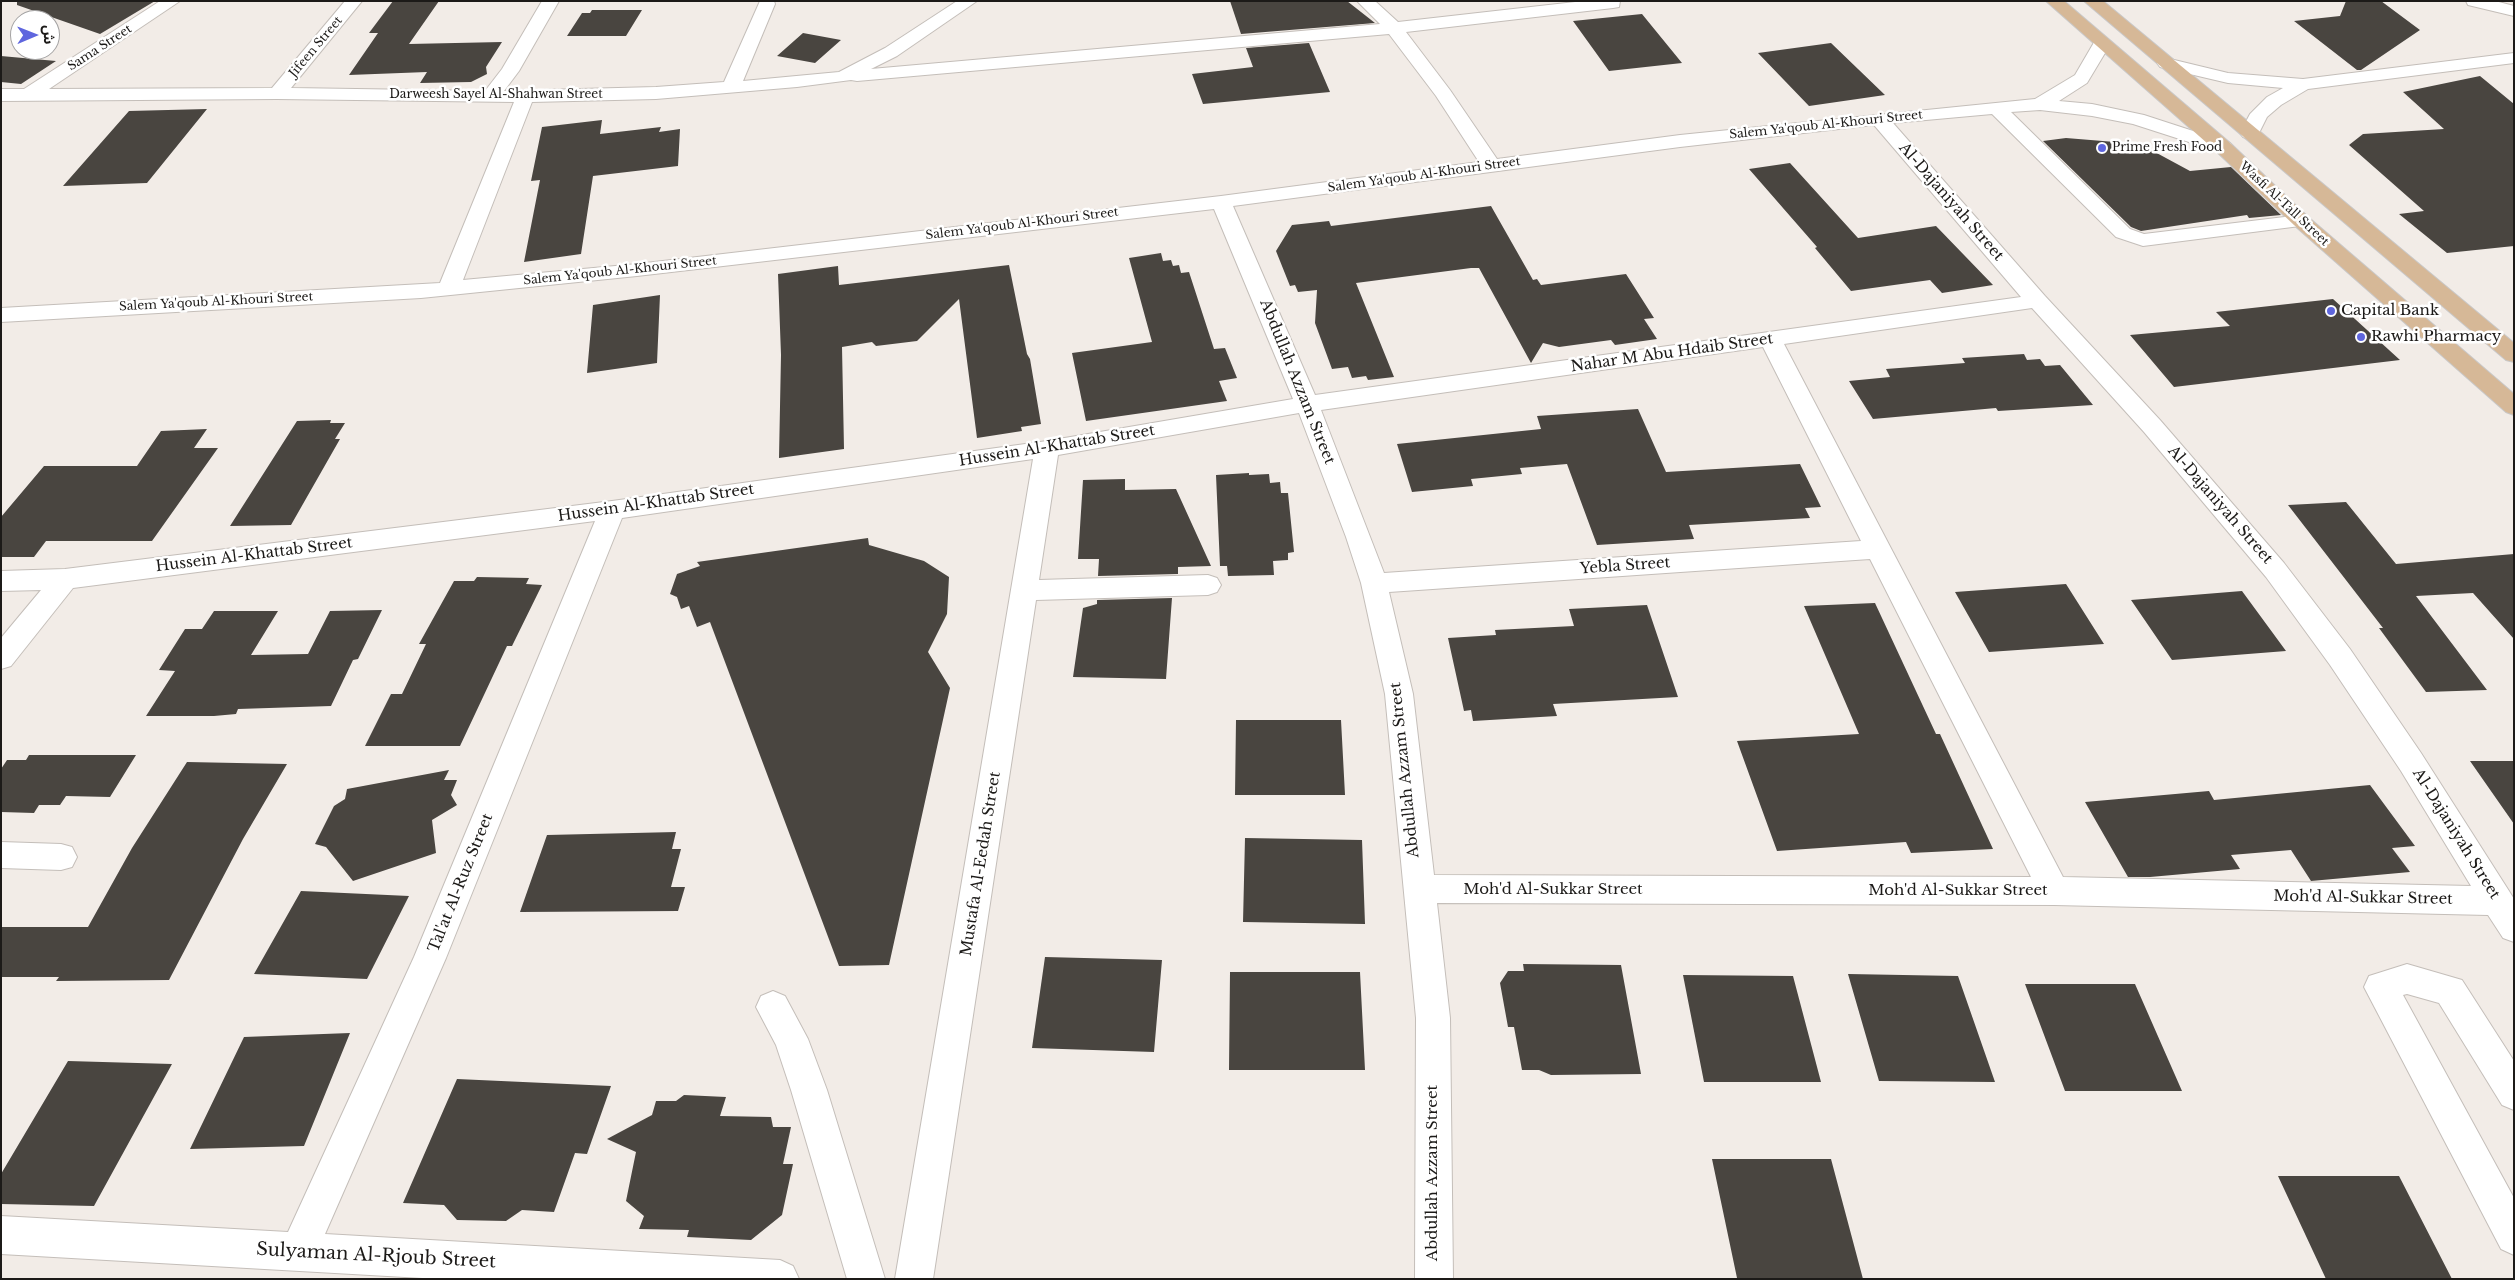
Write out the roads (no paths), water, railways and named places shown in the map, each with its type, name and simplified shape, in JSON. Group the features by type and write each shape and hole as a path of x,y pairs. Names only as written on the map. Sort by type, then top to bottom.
{"main road":[{"name":"Wasfi Al-Tall Street","path":"2054,1 2223,147 2301,221 2514,407"},
{"name":"Wasfi Al-Tall Street","path":"2092,1 2514,355"}],"street":[{"name":"Sama Street","path":"28,95 172,1"},
{"name":"Jifeen Street","path":"277,93 354,1"},
{"path":"491,96 510,71 551,1"},
{"name":"Darweesh Sayel Al-Shahwan Street","path":"1,95 277,93 525,97 593,96 843,77 891,52 969,1"},
{"path":"1365,1 1394,28 1444,94 1491,165"},
{"path":"2474,1 2514,11"},
{"path":"843,77 1394,28 1612,3"},
{"path":"731,87 767,4"},
{"name":"Salem Ya'qoub Al-Khouri Street","path":"2040,104 2081,79 2092,64 2102,43"},
{"path":"2166,63 2228,78 2303,84 2514,58"},
{"path":"2250,133 2260,114 2274,102 2303,84"},
{"path":"449,288 525,97"},
{"name":"Salem Ya'qoub Al-Khouri Street","path":"1,315 449,288 637,270 1221,202 1491,165 1879,119 2040,104 2092,110 2137,119 2223,147"},
{"path":"1996,108 2123,233 2135,238 2143,240 2301,221"},
{"name":"Al-Dajaniyah Street","path":"1879,119 2038,301 2152,426 2275,570 2340,657 2411,762 2514,928"},
{"name":"Abdullah Azzam Street","path":"1221,202 1307,404 1359,537 1374,583 1399,694 1433,1018 1434,1279"},
{"name":"Nahar M Abu Hdaib Street","path":"1307,404 2038,301"},
{"path":"1771,340 1876,548 2054,891"},
{"name":"Hussein Al-Khattab Street","path":"1,581 65,579 612,510 1047,449 1307,404"},
{"name":"Mustafa Al-Eedah Street","path":"914,1279 1047,449"},
{"name":"Tal'at Al-Ruz Street","path":"298,1252 430,958 612,510"},
{"name":"Yebla Street","path":"1374,583 1876,548"},
{"path":"1,658 65,579"},
{"path":"1025,590 1208,586"},
{"path":"1,855 61,857"},
{"name":"Moh'd Al-Sukkar Street","path":"1418,889 2054,891 2498,901"},
{"path":"2512,1228 2381,987 2407,979 2450,991 2514,1093"},
{"path":"773,1007 791,1039 809,1090 866,1279"},
{"name":"Sulyaman Al-Rjoub Street","path":"1,1235 780,1279"}],"place":[{"name":"Prime Fresh Food","path":"2102,148"},
{"name":"Capital Bank","path":"2331,311"},
{"name":"Rawhi Pharmacy","path":"2361,337"}]}
